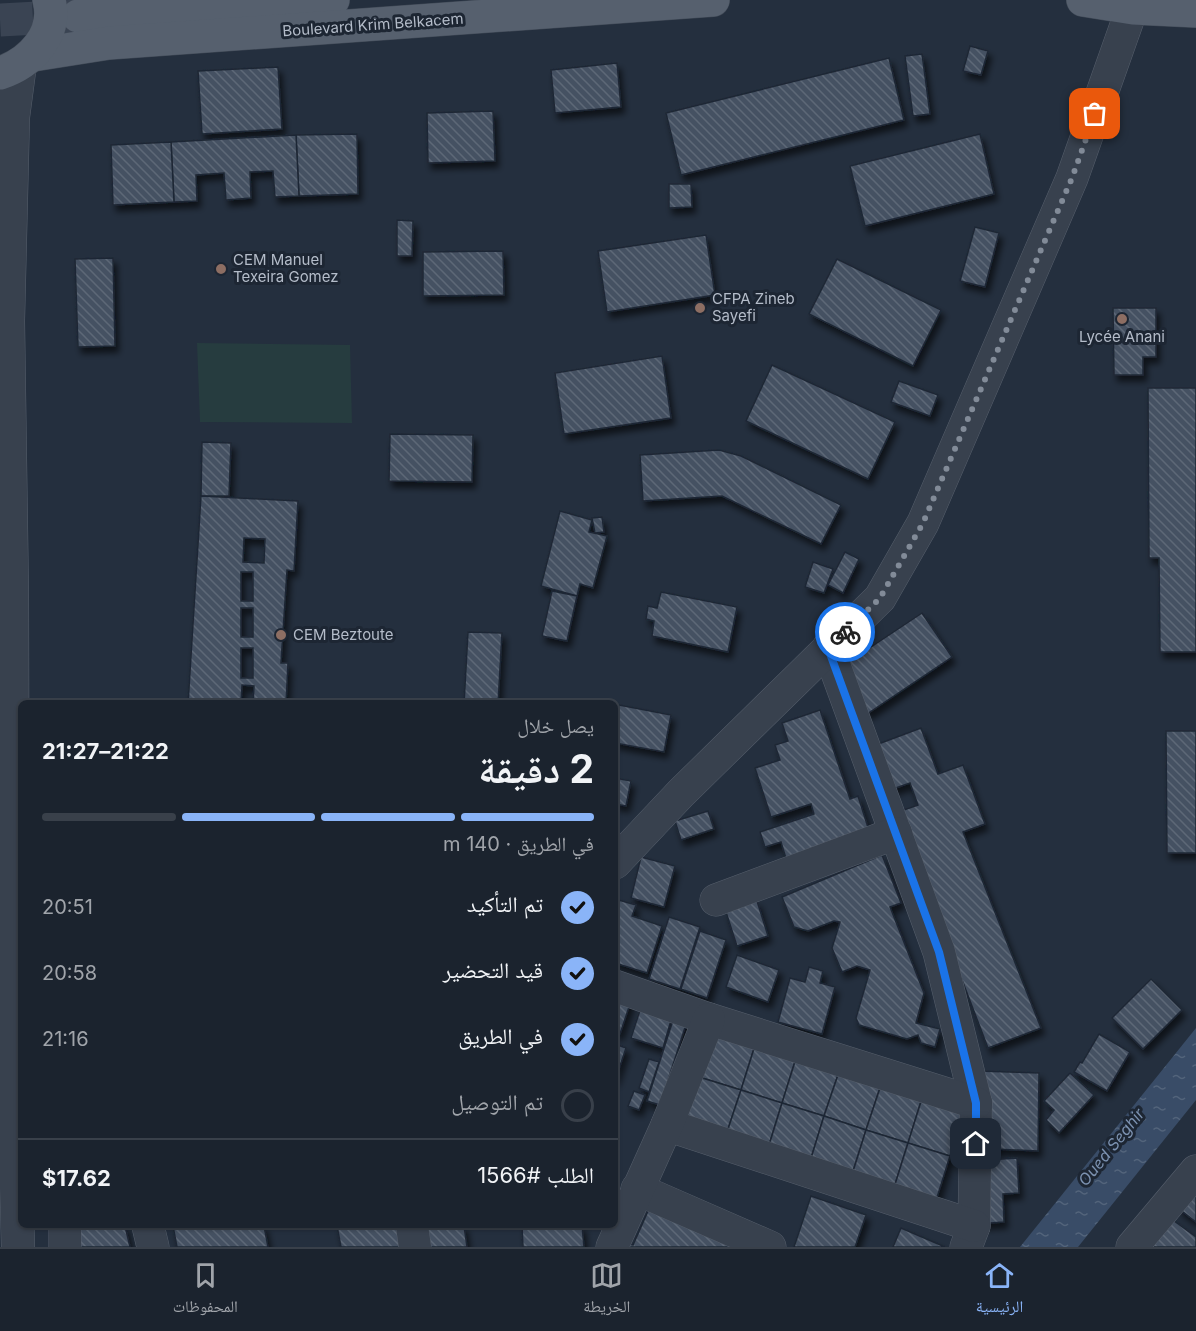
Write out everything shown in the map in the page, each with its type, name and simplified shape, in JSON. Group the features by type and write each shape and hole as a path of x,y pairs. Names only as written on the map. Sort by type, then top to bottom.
{"main road":[{"path":"18,64 43,40 50,23 49,0"},
{"path":"78,16 333,0"},
{"path":"552,0 637,6"},
{"name":"Boulevard Krim Belkacem","path":"18,64 109,44 713,0"},
{"path":"1083,0 1196,11"}],"street":[{"path":"618,860 681,793 880,598 923,523 1072,178 1134,4"},
{"path":"18,64 13,117 8,309 12,616 13,1048 18,1247"},
{"path":"667,1125 970,1237 976,1103 939,952 828,648"},
{"path":"716,900 896,833"},
{"path":"618,987 976,1103"},
{"path":"612,1247 667,1125 709,1018"},
{"path":"1132,1247 1196,1171"},
{"path":"637,1189 770,1247"},
{"path":"65,1228 65,1247"},
{"path":"148,1228 153,1247"},
{"path":"412,1228 415,1247"}],"green space":[{"path":"197,343 350,345 352,423 200,422"}],"water":[{"name":"Oued Seghir","path":"1196,1028 1196,1100 1078,1247 1020,1247"}],"building":[{"path":"970,46 988,51 981,75 963,71"},
{"path":"922,54 930,114 913,116 905,56"},
{"path":"889,58 904,120 681,175 666,113"},
{"path":"617,63 621,107 555,113 551,70"},
{"path":"278,67 282,129 202,134 198,71"},
{"path":"493,111 495,161 428,163 427,113"},
{"path":"357,134 358,194 299,196 296,135"},
{"path":"980,134 994,194 865,226 850,166"},
{"path":"296,135 299,196 275,197 273,171 250,172 251,198 226,200 224,173 196,175 197,201 174,202 171,142"},
{"path":"171,142 174,202 113,205 111,145"},
{"path":"669,184 691,184 692,207 669,208"},
{"path":"397,220 413,221 412,256 397,256"},
{"path":"975,227 999,233 985,287 960,281"},
{"path":"706,235 715,295 607,312 598,251"},
{"path":"503,251 504,295 423,296 423,252"},
{"path":"113,258 115,346 78,347 75,259"},
{"path":"837,259 941,310 913,366 809,314"},
{"path":"1113,308 1156,308 1156,357 1143,357 1143,375 1114,375"},
{"path":"662,356 671,418 564,434 555,373"},
{"path":"772,365 895,422 868,479 746,421"},
{"path":"899,381 938,395 930,416 891,402"},
{"path":"1148,388 1196,388 1196,652 1160,652 1159,558 1149,558"},
{"path":"390,434 473,435 472,482 389,481"},
{"path":"202,442 231,443 229,496 201,496"},
{"path":"719,450 741,456 841,505 821,544 722,496 643,501 640,455"},
{"path":"201,496 298,501 294,571 287,570 281,663 288,663 286,700 253,700 254,686 242,685 241,700 188,700","holes":["244,538 265,539 264,563 243,562","241,572 253,572 253,601 241,601","241,608 253,608 253,637 241,637","241,648 253,648 253,678 241,678"]},
{"path":"560,511 592,520 589,532 607,536 593,588 580,584 577,596 541,586"},
{"path":"602,517 604,532 595,533 592,518"},
{"path":"845,552 859,559 843,593 828,585"},
{"path":"813,562 833,569 824,593 805,587"},
{"path":"552,591 577,596 567,641 542,636"},
{"path":"661,592 737,607 728,652 652,636 654,621 646,619 648,606 657,608"},
{"path":"922,613 952,657 867,714 838,669"},
{"path":"468,632 502,633 498,700 464,700"},
{"path":"619,705 671,715 664,752 618,744"},
{"path":"820,710 850,799 858,796 871,837 788,865 781,842 765,847 760,832 814,814 811,804 771,817 755,768 780,760 775,745 788,741 782,723"},
{"path":"921,728 938,774 963,765 985,824 963,832 1041,1028 988,1048 898,812 918,805 910,783 890,790 873,746"},
{"path":"1166,731 1196,731 1196,853 1167,853"},
{"path":"618,779 631,781 626,806 618,805"},
{"path":"708,811 714,829 681,840 675,821"},
{"path":"882,855 901,903 890,907 924,993 916,1023 940,1029 935,1047 921,1043 918,1035 907,1039 859,1025 856,1018 870,970 857,966 842,972 832,948 840,922 834,921 808,931 794,927 782,897"},
{"path":"641,857 675,866 664,907 631,898"},
{"path":"618,900 636,905 632,916 662,926 647,973 618,964"},
{"path":"757,901 768,936 737,946 726,912"},
{"path":"669,917 700,927 680,989 649,979"},
{"path":"700,931 726,940 707,998 681,989"},
{"path":"737,955 779,970 768,1002 726,987"},
{"path":"809,967 823,971 820,983 835,987 822,1034 778,1022 790,978 805,982"},
{"path":"1151,979 1182,1010 1143,1049 1112,1018"},
{"path":"618,993 632,998 620,1034 618,1034"},
{"path":"643,1001 674,1010 663,1048 631,1038"},
{"path":"676,1011 689,1015 660,1105 647,1101"},
{"path":"715,1026 757,1039 741,1090 699,1077"},
{"path":"1099,1034 1130,1052 1107,1091 1074,1072"},
{"path":"757,1039 798,1052 782,1103 741,1090"},
{"path":"618,1045 626,1048 618,1072"},
{"path":"798,1052 841,1066 824,1116 782,1103"},
{"path":"649,1059 659,1062 649,1092 639,1088"},
{"path":"841,1066 883,1079 866,1130 824,1116"},
{"path":"978,1071 1039,1073 1038,1151 975,1148"},
{"path":"1070,1073 1094,1095 1059,1133 1046,1120 1054,1110 1044,1101"},
{"path":"699,1077 741,1090 724,1141 683,1128"},
{"path":"883,1079 924,1092 908,1143 866,1130"},
{"path":"741,1090 782,1103 766,1155 724,1141"},
{"path":"634,1091 645,1095 639,1110 628,1106"},
{"path":"924,1092 966,1105 950,1156 908,1143"},
{"path":"782,1103 824,1116 808,1168 766,1155"},
{"path":"824,1116 866,1130 850,1181 808,1168"},
{"path":"866,1130 908,1143 892,1194 850,1181"},
{"path":"908,1143 950,1156 934,1207 892,1194"},
{"path":"1017,1158 1019,1193 1003,1194 1004,1222 976,1224 973,1161"},
{"path":"1196,1184 1196,1222 1178,1208"},
{"path":"811,1196 866,1215 855,1247 794,1247"},
{"path":"652,1202 751,1247 620,1247 623,1241 633,1245"},
{"path":"1170,1218 1196,1237 1196,1247 1148,1247"},
{"path":"74,1228 125,1228 130,1247 78,1247"},
{"path":"173,1228 264,1228 268,1247 177,1247"},
{"path":"337,1228 403,1228 408,1247 341,1247"},
{"path":"417,1228 464,1228 467,1247 420,1247"},
{"path":"522,1228 582,1228 584,1247 523,1247"},
{"path":"901,1228 945,1247 893,1247"}],"tunnel":[{"path":"0,20 78,16"}],"way so far":[{"path":"845,632 880,598 923,523 1072,178 1095,114"}],"place":[{"name":"CEM Manuel Texeira Gomez","path":"221,269"},
{"name":"CFPA Zineb Sayefi","path":"700,308"},
{"name":"Lycée Anani","path":"1122,319"},
{"name":"CEM Beztoute","path":"281,635"}],"route":[{"path":"845,632 828,648 939,952 976,1103 976,1144"}]}
